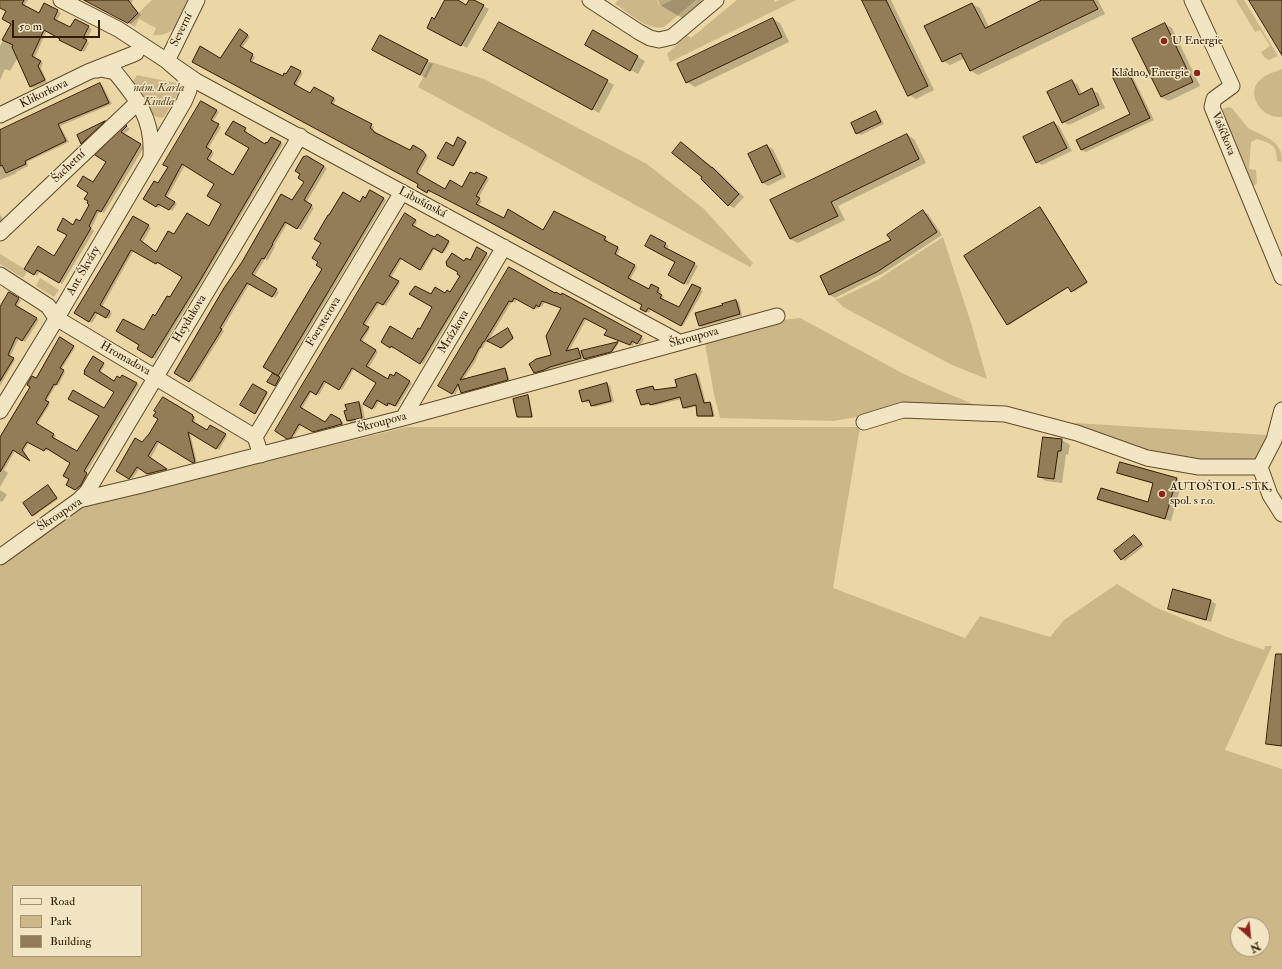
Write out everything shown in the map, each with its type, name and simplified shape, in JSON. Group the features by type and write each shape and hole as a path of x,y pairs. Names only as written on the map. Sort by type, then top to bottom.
{"street":[{"path":"62,0 118,29 141,51 167,61 182,74 188,82 189,90 184,102 166,130 161,132 156,129 147,118 138,102 115,72 101,69 88,72"},
{"name":"Severní","path":"167,61 196,0"},
{"path":"590,0 654,40 664,40 672,37 716,0"},
{"name":"Vašíčkova","path":"1192,0 1232,86 1214,99 1212,107 1282,277"},
{"path":"115,72 119,65 141,51"},
{"path":"88,72 141,51"},
{"name":"Libušínská","path":"167,61 205,86 679,342"},
{"name":"Klikorkova","path":"0,114 88,72"},
{"path":"189,90 205,86"},
{"name":"Šachetní","path":"0,233 138,102"},
{"path":"147,118 151,136 151,156"},
{"name":"Ant. Škváry","path":"0,411 166,130"},
{"name":"Heydukova","path":"79,500 88,492 300,136"},
{"name":"Foersterova","path":"256,437 402,192"},
{"name":"Mrázkova","path":"403,418 504,247"},
{"name":"Hromadova","path":"0,275 48,306 56,318 256,437"},
{"name":"Škroupova","path":"0,556 79,500 403,418 777,316"},
{"path":"864,422 903,410 1005,414 1077,433 1147,458 1199,467 1260,467"},
{"path":"1260,467 1278,440 1282,410"},
{"path":"256,437 261,455"},
{"path":"1260,467 1270,495 1282,514"}],"green space":[{"path":"152,0 190,0 181,20 173,30 161,35 153,35 156,28 139,19 135,27 128,23"},
{"path":"618,0 657,0 660,6 672,0 696,0 664,27 658,28 645,24 632,16 615,4"},
{"path":"737,0 774,0 775,2 780,0 796,0 670,62 667,54 687,35 691,38"},
{"path":"1236,0 1244,0 1278,56 1269,60 1265,58 1261,52 1270,46 1260,30 1255,32"},
{"path":"431,62 484,79 647,164 704,209 753,263 750,267 418,87"},
{"path":"190,69 659,322 658,325 192,73"},
{"path":"1282,69 1282,117 1276,117 1261,109 1255,99 1254,94 1256,84 1262,78"},
{"name":"nám. Karla Kindla","path":"137,75 176,83 179,86 178,94 164,117 160,118 153,115 134,84 133,81"},
{"path":"1228,107 1232,108 1248,128 1270,139 1276,144 1281,152 1282,162 1277,161 1276,151 1266,142 1257,139 1251,142 1249,169 1256,170 1257,183 1254,186 1252,186 1222,112 1223,109"},
{"path":"943,237 971,323 987,379 952,365 843,307 835,299 877,280"},
{"path":"0,254 28,271 23,278 0,264"},
{"path":"40,278 59,290 54,297 36,286"},
{"path":"800,318 904,374 987,410 895,406 857,417 833,421 720,418 704,338 772,321"},
{"path":"1075,423 1267,435 1265,449 1257,460 1207,464 1147,453 1074,427"},
{"path":"407,427 860,427 833,588 965,638 980,616 1050,637 1064,620 1117,584 1155,607 1227,637 1264,650 1265,646 1272,646 1225,750 1282,769 1282,969 0,969 0,566 85,506"}],"building":[{"path":"0,0 24,0 22,4 39,13 44,3 58,10 54,19 70,27 75,19 89,26 83,38 87,40 81,51 59,40 60,39 44,30 32,56 41,61 38,66 45,80 30,87 12,47 13,45 2,40 11,24 2,19 6,11 0,8"},
{"path":"84,0 128,0 138,13 128,23"},
{"path":"445,0 458,0 466,5 469,0 474,0 484,5 461,46 427,28 432,17 434,19"},
{"path":"862,0 886,0 928,86 908,96"},
{"path":"1042,0 1093,0 1098,9 970,71 961,53 942,62 924,26 972,3 985,28"},
{"path":"1249,0 1282,0 1282,55"},
{"path":"773,18 782,37 686,83 677,64"},
{"path":"499,22 608,80 592,110 483,50"},
{"path":"1165,23 1193,82 1161,97 1132,39"},
{"path":"240,29 248,35 240,46 253,54 250,61 283,76 291,66 301,71 294,84 310,93 314,87 334,98 331,103 372,124 370,128 374,132 410,150 413,145 423,151 426,155 417,173 445,189 450,180 462,187 470,172 475,174 476,172 487,177 476,196 480,198 476,204 504,218 508,209 543,230 554,211 606,237 604,240 618,247 615,254 635,265 628,278 649,289 651,284 659,288 657,292 662,295 660,298 679,307 692,284 701,288 681,326 648,308 646,312 640,309 642,305 486,220 428,190 427,193 417,187 418,184 192,62 200,46 220,58"},
{"path":"593,30 638,56 630,71 585,45"},
{"path":"380,35 428,60 420,75 372,50"},
{"path":"1127,69 1150,118 1081,150 1076,140 1130,114 1112,76"},
{"path":"1072,80 1079,95 1092,88 1099,105 1062,123 1047,92"},
{"path":"100,83 109,103 58,124 66,141 25,161 26,164 6,173 2,165 0,166 0,130"},
{"path":"201,101 217,110 211,120 219,124 206,147 212,151 207,159 233,175 249,148 225,134 233,121 246,128 244,131 265,144 271,137 281,142 201,279 152,358 137,349 139,345 116,331 123,319 144,330 153,314 155,316 167,296 170,297 182,277 157,262 156,264 131,250 100,305 110,311 106,318 95,312 89,322 74,313 133,216 149,225 140,240 156,252 168,231 174,234 187,213 209,226 221,204 207,196 214,184 182,164 165,196 175,202 169,210 158,204 156,207 143,199 154,181 158,183 168,167 163,165"},
{"path":"876,111 881,122 856,134 851,123"},
{"path":"105,121 81,144 77,135"},
{"path":"1054,122 1067,148 1036,163 1023,137"},
{"path":"126,125 127,126 121,132 141,144 101,212 97,210 89,226 91,228 59,283 37,270 34,275 24,269 38,246 54,256 67,235 57,230 63,218 73,225 76,219 80,221 89,205 87,203 88,201 84,199 88,193 77,186 83,176 93,182 106,162 95,155"},
{"path":"907,134 919,159 831,202 838,216 790,239 770,200"},
{"path":"458,137 466,142 453,166 437,158 446,142 453,146"},
{"path":"681,142 712,167 739,194 728,206 701,179 702,177 672,153"},
{"path":"767,145 781,174 762,183 748,154"},
{"path":"307,156 324,166 304,200 312,205 297,229 285,222 264,259 262,258 252,274 277,289 272,297 247,283 220,328 222,329 189,382 174,373 224,288 242,262 281,194 292,200 304,182 298,178 300,174 295,171 303,157"},
{"path":"370,190 384,198 278,376 263,367 322,269 316,265 318,262 312,258 321,243 314,239 343,192 360,202 363,196 365,198"},
{"path":"1040,207 1087,282 1071,292 1068,287 1007,325 964,256"},
{"path":"923,210 937,232 877,272 829,295 820,276 891,240 887,235"},
{"path":"405,213 416,220 412,225 430,235 435,237 437,234 449,241 442,253 433,248 420,270 400,258 389,276 399,281 383,305 377,302 363,324 369,327 360,340 376,350 366,366 388,379 390,374 394,376 396,372 410,381 395,406 388,403 387,406 377,400 372,409 363,404 376,383 352,368 339,390 324,381 316,395 310,391 300,407 325,422 331,414 340,419 342,424 313,432 299,424 291,438 287,439 275,431"},
{"path":"651,235 666,243 664,247 695,263 684,284 668,275 675,262 645,246"},
{"path":"477,247 487,253 420,364 391,346 390,348 381,342 390,326 412,339 418,328 420,329 432,307 409,294 415,286 431,294 435,287 445,293 447,290 450,292 460,276 457,274 458,272 447,266 446,262 452,253 464,261 466,258 470,260"},
{"path":"509,267 555,293 556,292 561,295 562,293 642,336 637,344 632,341 630,345 604,335 607,330 584,318 566,351 578,348 581,358 534,373 529,364 536,359 551,355 546,336 561,308 542,301 539,307 536,305 534,309 514,298 512,302 509,301 460,380 505,368 508,380 461,393 458,384 452,394 438,386"},
{"path":"9,292 19,298 15,305 37,318 22,341 16,337 8,355 14,358 0,381 0,307"},
{"path":"736,300 740,314 699,326 695,313"},
{"path":"508,328 513,338 501,348 487,341"},
{"path":"60,337 74,346 60,368 64,370 56,385 54,384 45,400 49,402 36,423 54,434 52,437 77,451 99,416 68,399 73,390 104,408 114,392 84,374 84,371 93,356 104,363 99,371 114,381 117,376 120,378 122,375 137,383 84,471 87,473 81,485 75,490 66,485 69,479 63,476 70,463 46,448 44,451 27,442 22,450 30,461 13,450 0,472 0,437 30,387 27,385 32,376 36,378"},
{"path":"618,342 611,352 584,359 581,351"},
{"path":"273,373 280,377 275,386 267,382"},
{"path":"696,374 704,403 710,402 713,416 697,416 696,405 683,408 680,397 650,405 649,403 641,405 636,390 653,386 654,390 677,387 675,380"},
{"path":"607,383 611,401 591,406 589,400 582,402 579,391"},
{"path":"253,384 267,392 255,414 240,405"},
{"path":"528,395 532,417 517,417 513,399"},
{"path":"163,397 193,415 192,416 194,417 192,421 207,430 210,425 226,434 216,449 188,432 195,462 193,463 157,441 148,456 167,469 147,474 137,467 129,479 116,471 135,438 142,442 149,434 158,419 153,416 156,412 154,411"},
{"path":"359,402 362,418 347,421 344,411 347,410 345,405"},
{"path":"1043,437 1062,439 1061,451 1058,451 1054,479 1038,477"},
{"name":"AUTOŠTOL-STK, spol. s r.o.","path":"1120,462 1177,478 1165,519 1097,499 1101,488 1148,502 1153,483 1117,473"},
{"path":"48,485 57,498 32,516 23,503"},
{"path":"1134,535 1142,544 1121,560 1114,551"},
{"path":"1173,589 1211,600 1206,620 1168,609"},
{"path":"1276,654 1282,654 1282,746 1266,744"}],"place":[{"name":"U Energie","path":"1164,41"},
{"name":"Kladno, Energie","path":"1197,73"},
{"name":"AUTOŠTOL-STK, spol. s r.o.","path":"1162,494"}]}
